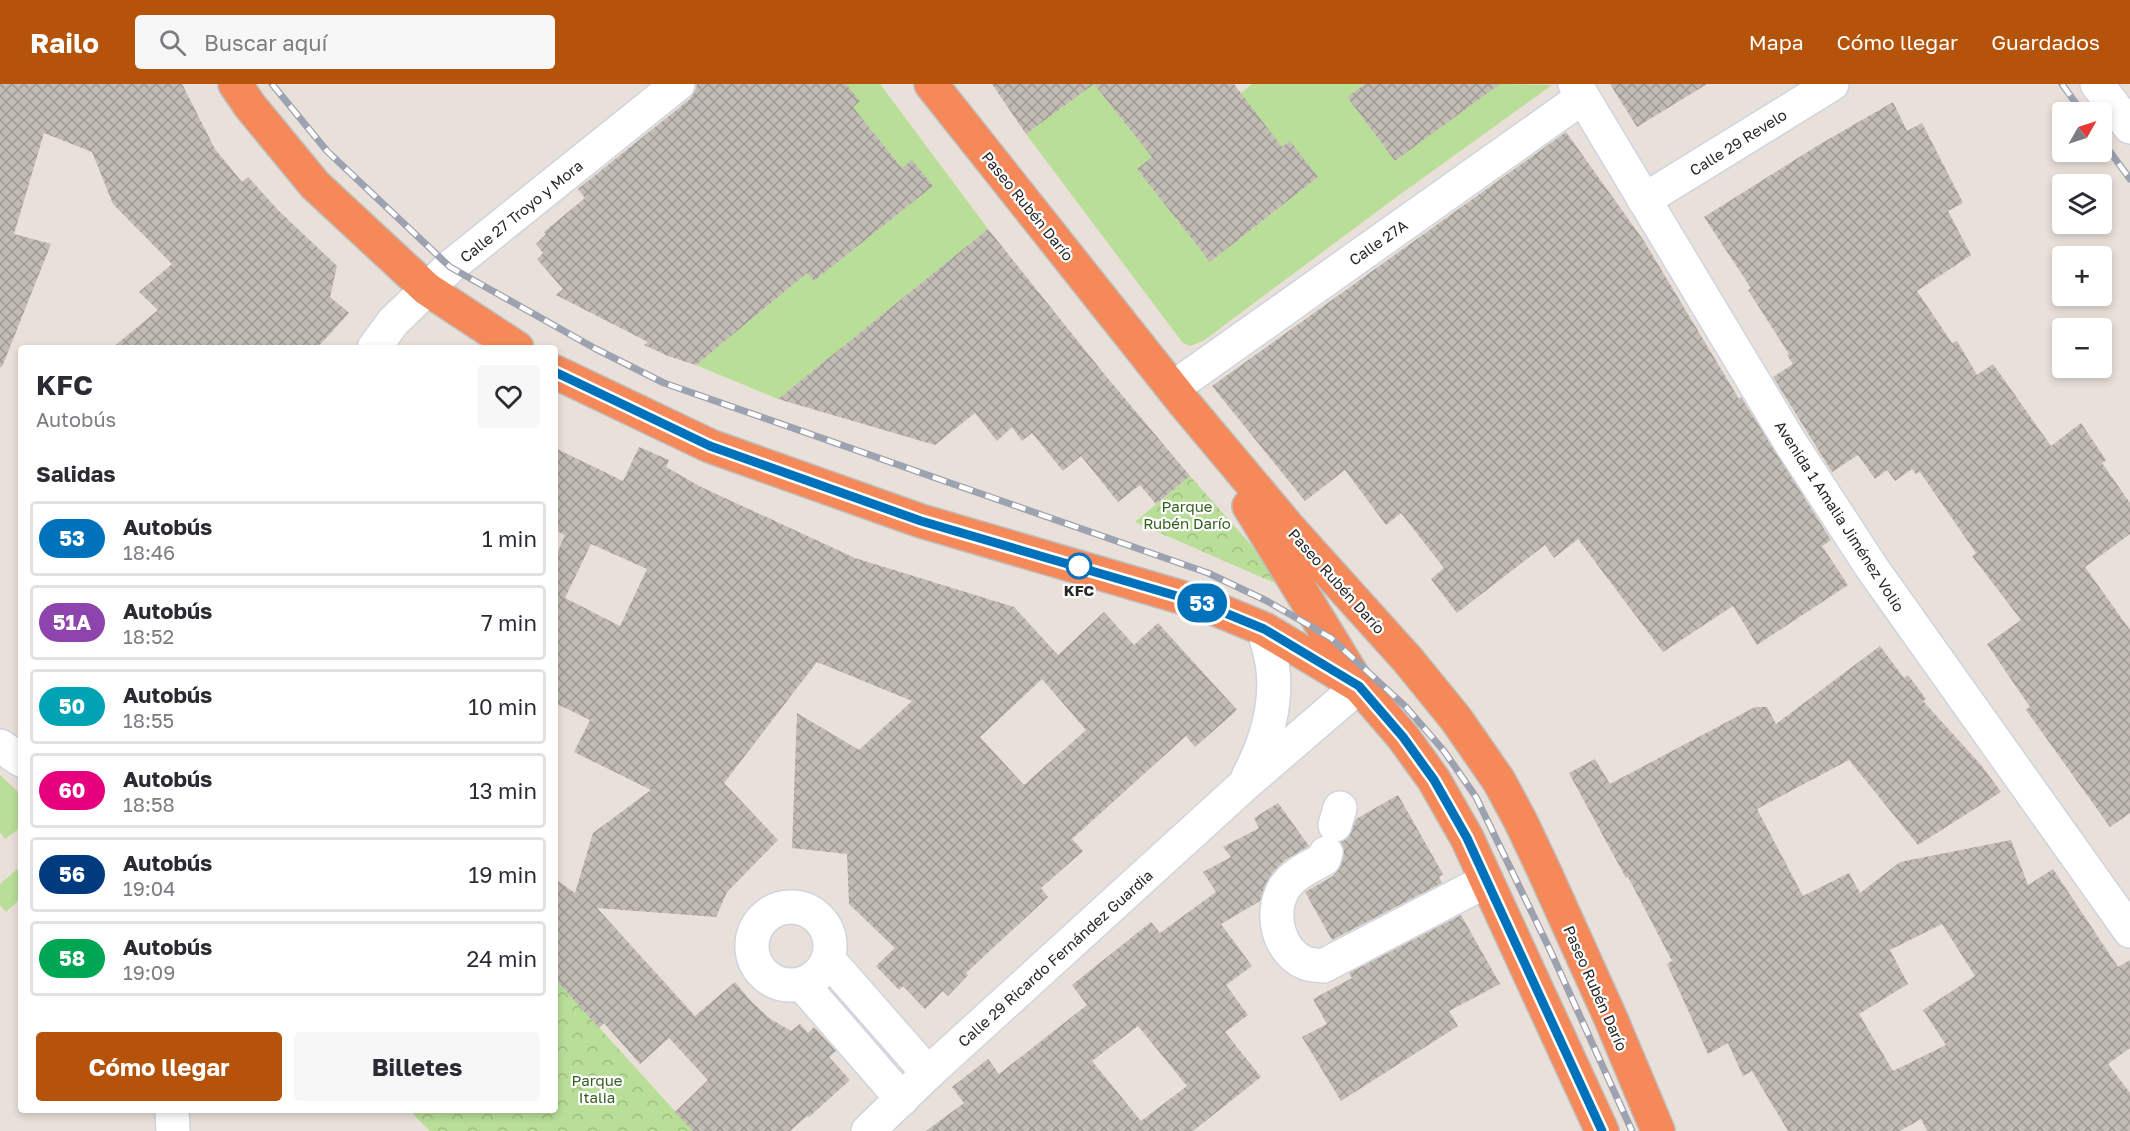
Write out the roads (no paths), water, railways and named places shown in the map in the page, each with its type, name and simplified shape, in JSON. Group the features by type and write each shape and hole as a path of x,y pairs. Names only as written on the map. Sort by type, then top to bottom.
{"highway":[{"path":"235,84 250,106 315,185 427,289 513,345"},
{"name":"Paseo Rubén Darío","path":"931,84 1179,396 1289,528 1408,660 1456,719 1499,781 1521,822 1611,1019 1658,1131"},
{"path":"558,373 710,446 921,521 1201,603 1264,629 1359,686"},
{"path":"1179,396 1359,686 1403,737 1434,780 1467,838 1602,1131"}],"street":[{"name":"Calle 27 Troyo y Mora","path":"376,345 393,322 450,267 678,84"},
{"name":"Calle 29 Revelo","path":"1644,200 1832,84"},
{"path":"2097,84 2130,127"},
{"name":"Calle 27A","path":"1179,396 1579,91"},
{"name":"Avenida 1 Amalia Jiménez Volio","path":"1579,91 1790,442 1872,568 2130,931"},
{"name":"Calle 29 Ricardo Fernández Guardia","path":"1243,786 1263,750 1273,710 1274,669 1264,629"},
{"name":"Calle 29 Ricardo Fernández Guardia","path":"868,1131 928,1073 1243,786 1359,686"},
{"path":"0,746 18,758"},
{"path":"1334,829 1324,859 1304,870 1283,890 1279,908 1277,925 1281,941 1294,956 1306,964 1323,966 1486,880"},
{"path":"791,906 803,909 823,923 830,947 828,959 822,970 802,984 778,983 758,969 751,945 753,933 759,922 779,908 791,906"},
{"path":"828,959 928,1073"},
{"path":"802,984 902,1099"},
{"path":"171,1113 173,1131"}],"railway":[{"path":"272,84 327,151 450,267 596,349 664,383 1208,573 1267,601 1331,638 1406,707 1444,751 1476,797 1550,950 1632,1131"},
{"path":"2062,84 2075,102"},
{"path":"2112,155 2130,179"}],"place":[{"name":"KFC","path":"1079,566"}],"park label":[{"name":"Parque Rubén Darío","path":"1187,514"},
{"name":"Parque Italia","path":"597,1088"}]}
